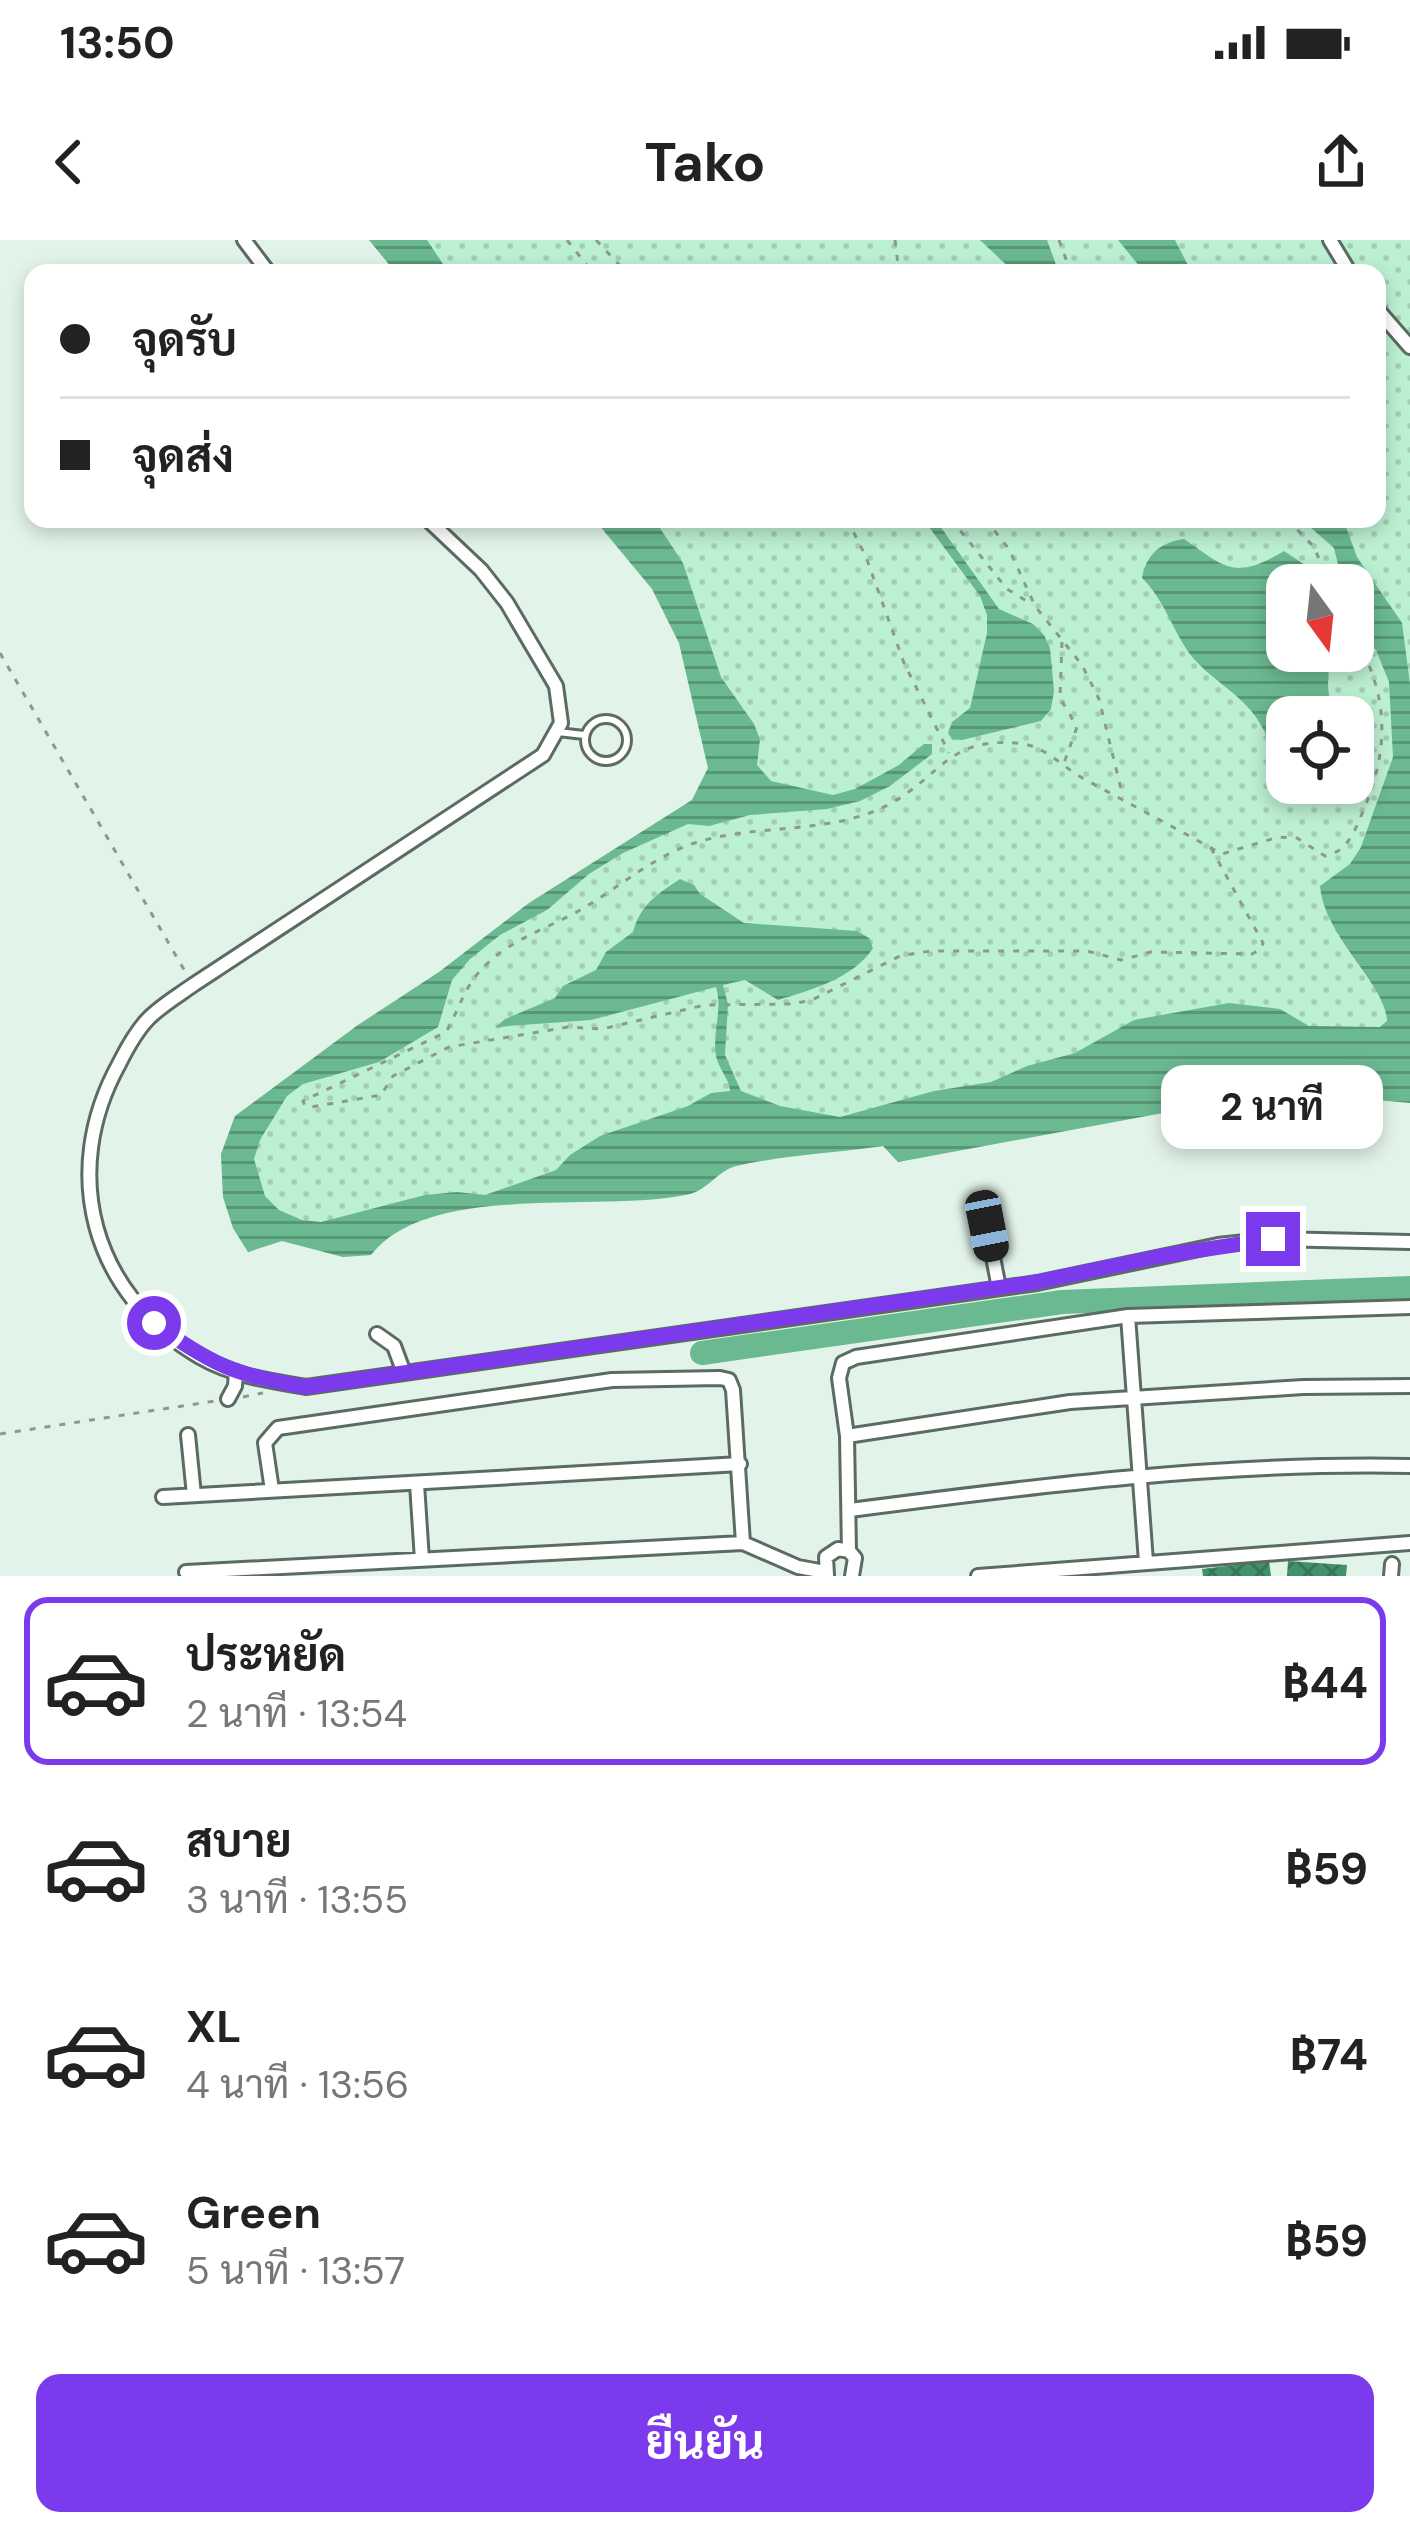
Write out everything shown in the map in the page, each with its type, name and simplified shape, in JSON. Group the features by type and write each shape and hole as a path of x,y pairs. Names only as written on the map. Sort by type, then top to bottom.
{"street":[{"path":"244,240 262,264"},
{"path":"1386,319 1410,346"},
{"path":"437,528 481,570 507,603 556,686 558,732 543,755 193,985 150,1016 134,1035 105,1089 92,1130 91,1214 105,1253 128,1292 154,1323 200,1357 236,1372 306,1387 999,1288 1273,1239 1410,1242"},
{"path":"987,1226 999,1288"},
{"path":"852,1576 857,1563 848,1551 847,1436 839,1378 843,1363 856,1357 1128,1316 1410,1307"},
{"path":"1128,1316 1146,1562"},
{"path":"376,1334 394,1346 404,1373"},
{"path":"228,1399 236,1372"},
{"path":"272,1490 265,1444 278,1428 612,1380 729,1381 734,1390 743,1543"},
{"path":"847,1436 995,1412 1134,1398 1303,1387 1410,1387"},
{"path":"188,1435 194,1495"},
{"path":"163,1497 740,1464"},
{"path":"850,1510 1042,1486 1265,1469 1410,1466"},
{"path":"417,1484 422,1560"},
{"path":"186,1571 743,1543 827,1574 824,1562 829,1553 848,1551"},
{"path":"978,1576 1410,1543"}],"lane":[{"path":"605,718 619,722 627,741 622,754 603,761 591,755 585,736 592,724 605,718"},
{"path":"558,732 585,736"}],"path":[{"path":"567,240 586,264"},
{"path":"596,240 619,264"},
{"path":"851,528 904,663 950,754"},
{"path":"958,528 1007,589 1035,606"},
{"path":"992,528 1009,549 1035,606 1082,665 1099,699 1124,800"},
{"path":"1296,528 1314,547 1321,564"},
{"path":"1062,639 1060,698 1077,727 1063,764"},
{"path":"0,653 193,985"},
{"path":"1211,848 1263,943 1262,950 1252,954 1151,952 1121,960 1087,951 981,949 915,954 869,969 812,1000 705,1005 602,1029 568,1027 449,1047 394,1076 381,1095 305,1106 303,1101 446,1032 466,989 505,947 583,908 664,856 699,842 772,827 827,823 888,805 950,754 975,747 1030,745 1222,854 1278,837 1297,838 1325,856 1339,854 1351,839 1379,770 1384,727 1372,672"},
{"path":"0,1434 267,1393"}],"shaded area":[{"path":"369,240 1410,240 1410,1103 1282,1091 898,1162 883,1146 754,1162 730,1168 690,1194 475,1208 433,1217 398,1232 371,1255 343,1257 282,1241 248,1252 233,1228 223,1197 221,1154 235,1116 529,903 692,800 708,768 679,643 652,589 601,528 1386,528 1386,264 389,264"},
{"path":"369,240 427,240 443,264 389,264"},
{"path":"980,240 1047,240 1056,264 1005,264"},
{"path":"1118,240 1175,240 1187,264 1138,264"},
{"path":"601,528 660,528 683,563 721,677 754,724 760,739 757,765 771,781 833,795 855,789 899,765 924,744 932,744 932,754 890,786 860,801 827,809 750,815 709,826 688,824 623,853 589,874 547,910 500,935 452,980 438,1027 379,1062 303,1084 287,1096 254,1159 265,1196 279,1210 321,1222 425,1195 485,1195 556,1170 600,1136 688,1106 711,1093 730,1091 716,1056 716,987 591,1020 496,1027 555,998 563,986 596,970 606,952 633,932 650,901 680,879 744,923 857,931 869,938 873,948 855,967 804,992 778,1000 745,980 723,985 728,1004 725,1055 741,1091 780,1106 840,1117 934,1091 991,1082 1075,1053 1134,1020 1229,1003 1280,1009 1309,1026 1380,1027 1387,1021 1384,1007 1332,923 1320,886 1350,864 1361,847 1393,757 1389,682 1374,648 1374,582 1402,623 1410,684 1410,1103 1282,1091 898,1162 883,1146 754,1162 730,1168 690,1194 475,1208 433,1217 398,1232 371,1255 343,1257 282,1241 248,1252 233,1228 223,1197 221,1154 235,1116 529,903 692,800 708,768 679,643 652,589"},
{"path":"930,528 941,528 999,609 1033,624 1044,635 1050,648 1051,709 1041,721 952,739 948,733 952,722 970,708 987,633 980,596"},
{"path":"1311,528 1346,528 1362,564 1338,564 1334,548"},
{"path":"1184,539 1232,567 1254,566 1284,551 1304,564 1266,564 1266,672 1329,672 1330,696 1266,696 1266,734 1238,697 1193,658 1142,578 1147,562 1168,543"}],"building":[{"path":"1269,1561 1271,1576 1203,1576 1202,1569"},
{"path":"1288,1561 1347,1565 1346,1576 1287,1576"}],"waterway":[{"path":"702,1353 1062,1302 1410,1288"}],"route":[{"path":"154,1323 200,1357 229,1370 306,1387 1037,1282 1218,1245 1273,1239"}]}
